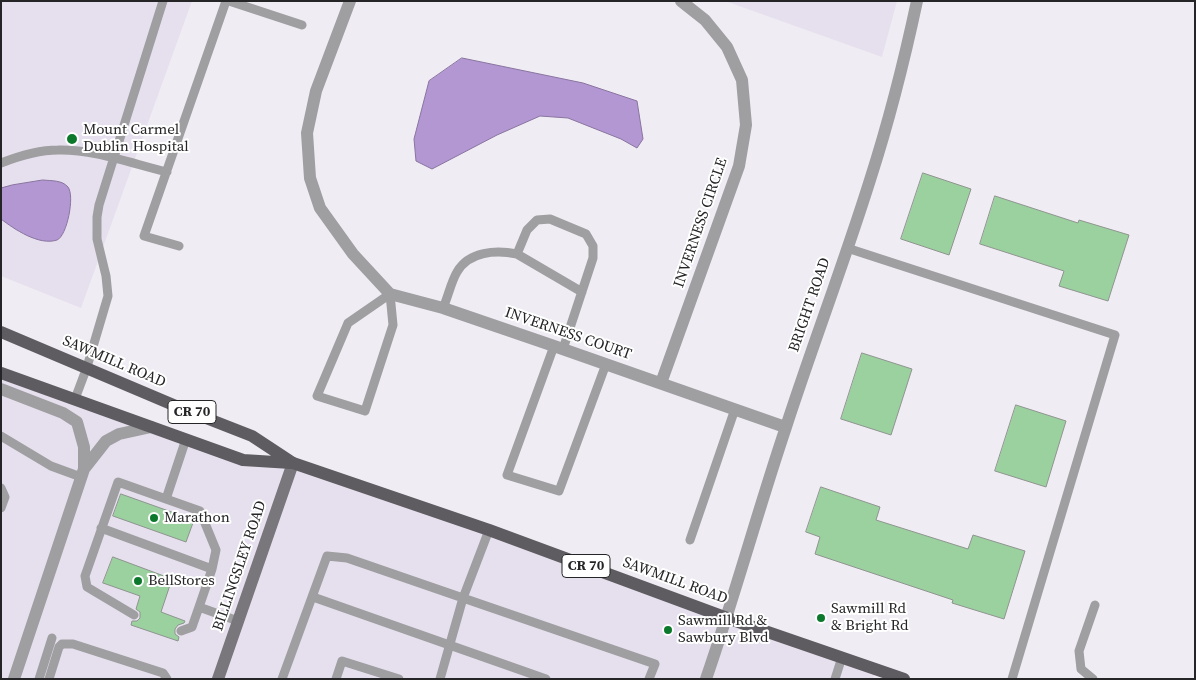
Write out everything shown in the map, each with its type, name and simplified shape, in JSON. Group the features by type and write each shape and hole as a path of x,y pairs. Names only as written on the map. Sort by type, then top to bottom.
{"main road":[{"name":"SAWMILL ROAD","path":"1,332 252,436 293,463 489,530 727,618 904,679"},
{"name":"SAWMILL ROAD","path":"1,373 243,460 293,463"}],"street":[{"path":"350,1 316,91 307,133 310,178 320,208 353,254 390,294"},
{"name":"INVERNESS CIRCLE","path":"661,384 739,166 746,125 742,80 727,47 705,20 681,1"},
{"name":"BRIGHT ROAD","path":"706,679 727,618 756,517 785,428 870,180 893,105 918,1"},
{"name":"INVERNESS COURT","path":"390,294 443,308 558,347 785,428"},
{"path":"1,389 63,414 77,422 84,447 83,473 14,679"},
{"path":"83,473 106,440 119,434 151,427"},
{"name":"BILLINGSLEY ROAD","path":"218,679 293,463"}],"lane":[{"path":"75,399 87,367 108,296 106,276 99,250 97,228 99,205 163,1"},
{"path":"179,246 144,236 228,1 302,25"},
{"path":"1,163 18,157 56,150 76,151 167,172"},
{"path":"517,254 527,230 537,220 550,219 586,234 593,246 593,258 582,292 507,475 559,491 606,364"},
{"path":"847,248 1115,335 1012,679"},
{"path":"443,308 457,271 468,260 482,254 502,251 517,254 582,292"},
{"path":"390,294 393,325 365,411 318,396 348,323 390,294"},
{"path":"690,540 735,409"},
{"path":"1,436 51,466 83,473"},
{"path":"166,499 186,440"},
{"path":"134,615 87,587 85,576 118,482 200,511 216,550 212,570 192,627 181,631"},
{"path":"1,488 5,497 1,508"},
{"path":"101,528 212,570"},
{"path":"440,679 463,598 489,530"},
{"path":"282,679 328,556 347,558 654,664 649,679"},
{"path":"312,597 546,679"},
{"path":"1093,679 1080,669 1079,651 1095,605"},
{"path":"198,607 238,621"},
{"path":"39,679 52,638"},
{"path":"49,679 59,647 62,644 73,644 163,673 167,679"},
{"path":"834,679 842,657"},
{"path":"336,679 342,661 400,679"}],"shaded area":[{"name":"Mount Carmel Dublin Hospital","path":"1,1 192,1 81,308 1,276"},
{"path":"725,1 897,1 882,57"},
{"path":"462,58 583,83 637,101 643,139 637,148 621,139 568,118 540,116 497,135 432,169 416,161 414,139 429,81"},
{"path":"43,180 63,183 70,192 71,199 67,224 61,237 57,240 42,241 27,236 1,219 1,188"},
{"path":"1,373 243,460 293,463 876,669 873,679 1,679"}],"building":[{"path":"923,173 971,189 949,255 901,239"},
{"path":"995,196 1078,223 1079,220 1129,235 1108,301 1059,286 1064,271 980,244"},
{"path":"862,353 912,369 891,435 841,419"},
{"path":"1016,405 1066,421 1046,487 995,471"},
{"path":"821,487 880,507 876,520 968,549 973,535 1025,551 1004,619 952,603 953,600 815,554 820,537 806,532"},
{"name":"Marathon","path":"121,494 194,520 186,542 113,516"},
{"path":"113,557 172,579 161,612 185,621 175,629 175,634 179,637 178,641 131,625 132,621 137,621 140,618 140,612 136,609 140,596 103,583"}],"place":[{"name":"Mount Carmel Dublin Hospital","path":"72,139"},
{"name":"Marathon","path":"154,518"},
{"name":"BellStores","path":"138,581"},
{"name":"Sawmill Rd & Bright Rd","path":"821,618"},
{"name":"Sawmill Rd & Sawbury Blvd","path":"668,630"}]}
